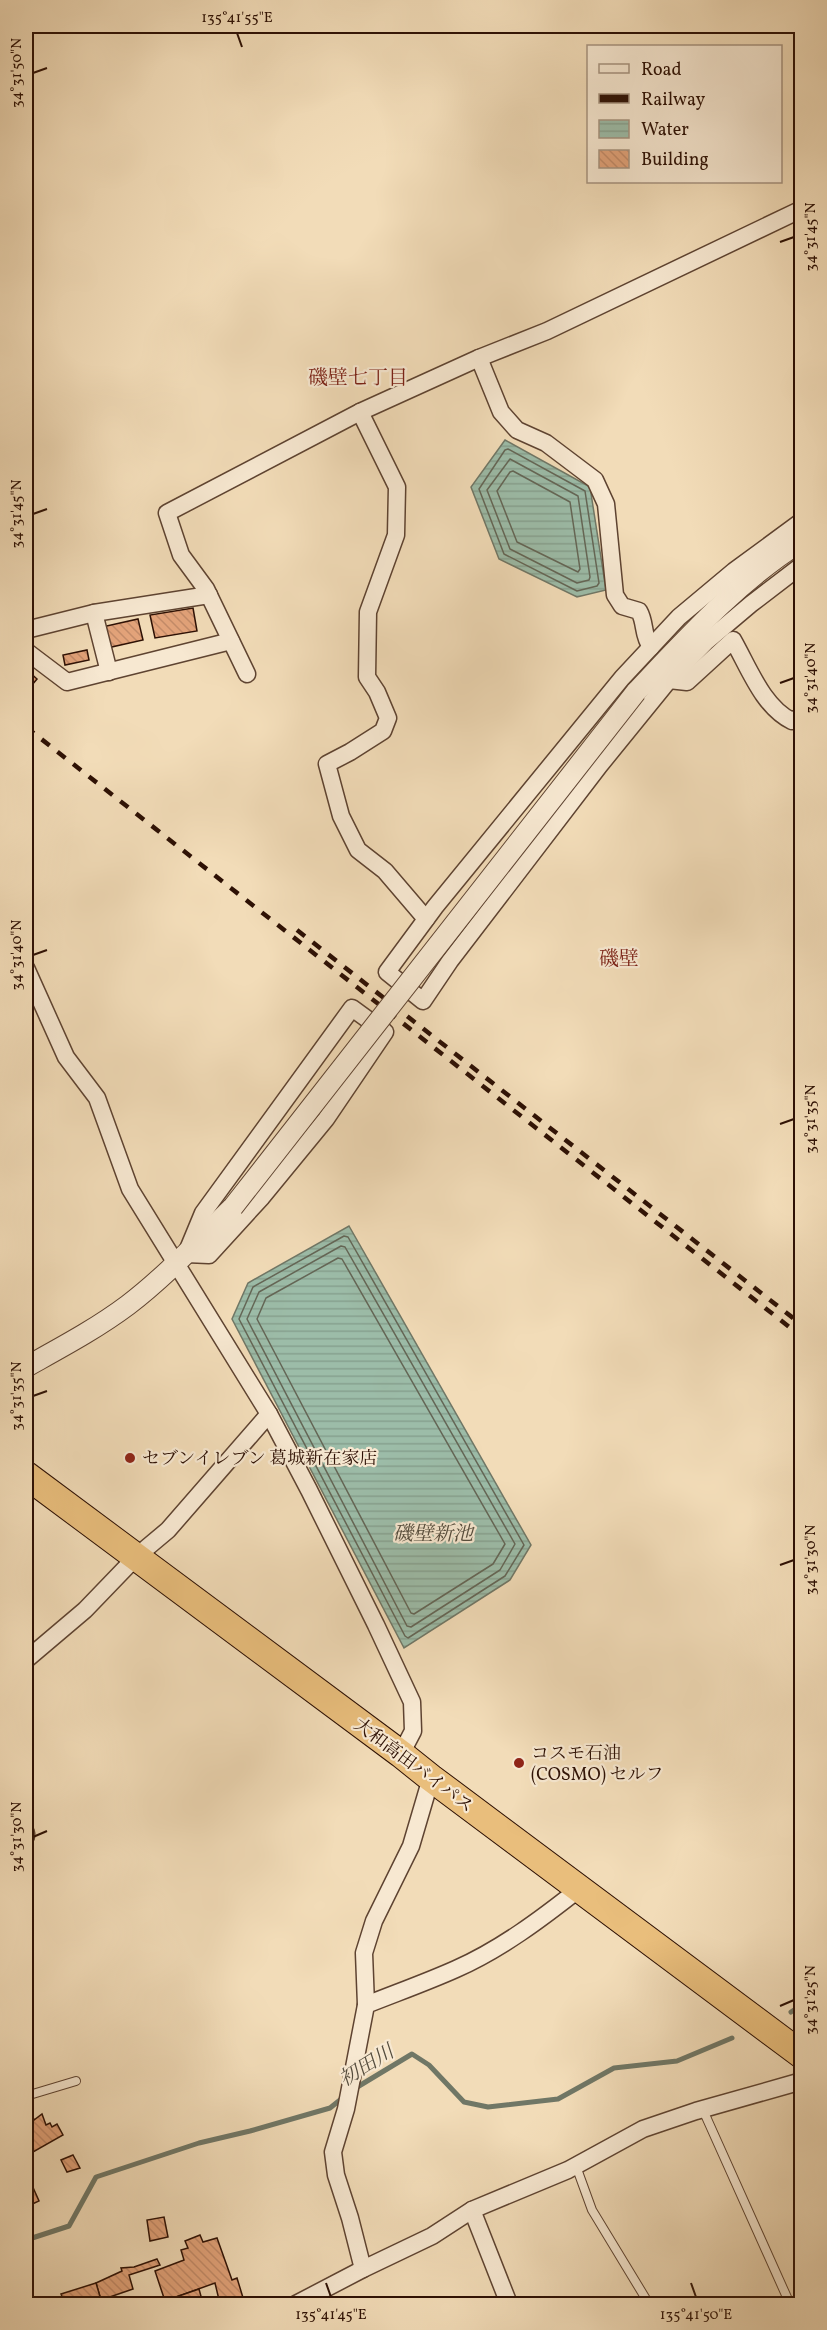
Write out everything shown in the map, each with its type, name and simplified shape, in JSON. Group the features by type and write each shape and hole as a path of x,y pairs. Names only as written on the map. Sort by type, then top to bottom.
{"highway":[{"name":"大和高田バイパス","path":"26,1475 801,2055"}],"street":[{"path":"247,674 209,595 181,555 167,513 360,412 579,316 801,209"},
{"path":"479,358 501,412 517,430 546,443 595,480 601,490 606,504 615,595 622,606 639,611 643,618 645,638 651,647"},
{"path":"360,412 397,487 396,535 368,612 367,677 377,692 388,718 382,730 350,752 327,764 341,816 358,850 386,871 426,919"},
{"path":"801,521 734,571 680,617 622,678 426,919 387,972 423,1001 457,951 600,765 669,680 706,642 801,565"},
{"path":"26,1367 77,1339 128,1305 181,1258 233,1207 636,692 683,642 743,585 801,541"},
{"path":"26,630 94,613 209,595"},
{"path":"94,613 108,672"},
{"path":"669,680 687,682 733,640 779,715 792,721 801,716"},
{"path":"26,651 67,682 231,641"},
{"path":"26,968 66,1057 97,1098 130,1189 181,1258 269,1414 309,1490 412,1702 413,1731 401,1754"},
{"path":"352,1008 386,1032 326,1119 255,1206 209,1256 181,1258 203,1213 352,1008"},
{"path":"26,1660 85,1610 136,1556 168,1530 269,1414"},
{"path":"363,2269 336,2175 333,2152 346,2109 366,2005 364,1953 374,1921 411,1846 431,1778"},
{"path":"366,2005 458,1968 538,1922 579,1889"},
{"path":"296,2304 432,2236 472,2210 576,2166 643,2129 801,2081"},
{"path":"472,2210 509,2304"}],"lane":[{"path":"26,2096 76,2081"},
{"path":"703,2109 790,2304"},
{"path":"576,2166 592,2210 648,2304"}],"water":[{"path":"505,440 590,487 606,590 577,597 499,559 471,487"},
{"name":"磯壁新池","path":"349,1226 531,1545 510,1580 404,1648 232,1319 248,1283"}],"building":[{"path":"193,608 197,631 155,638 150,615"},
{"path":"138,619 143,640 107,648 102,627"},
{"path":"87,650 89,660 65,665 63,655"},
{"path":"26,669 37,679 26,692"},
{"path":"32,2114 34,2120 42,2114 46,2125 50,2123 52,2127 57,2124 63,2135 26,2156 26,2117"},
{"path":"73,2155 80,2168 67,2172 61,2160"},
{"path":"31,2183 39,2201 26,2207 26,2186"},
{"path":"164,2217 168,2237 150,2241 147,2220"},
{"path":"200,2235 203,2242 217,2238 232,2280 237,2278 244,2301 220,2304 215,2283 165,2301 155,2271 184,2260 181,2250 188,2248 185,2241"},
{"path":"157,2259 160,2265 129,2275 133,2289 101,2300 96,2283 122,2271 121,2268 134,2267"},
{"path":"96,2283 101,2300 88,2304 65,2304 61,2294"},
{"path":"199,2289 202,2300 190,2304 179,2304 176,2297"},
{"path":"206,2299 208,2304 190,2304 202,2300"}],"waterway":[{"name":"初田川","path":"791,2012 794,2010 802,2015"},
{"name":"初田川","path":"354,2089 412,2054 429,2065 464,2102 488,2107 558,2099 614,2068 677,2061 732,2038"},
{"name":"初田川","path":"26,2240 69,2226 96,2177 199,2143 330,2108 345,2096"}],"railway":[{"path":"26,727 802,1337"},
{"path":"297,930 802,1325"}],"place":[{"name":"セブンイレブン 葛城新在家店","path":"130,1458"},
{"name":"コスモ石油 (COSMO) セルフ","path":"519,1763"}],"district":[{"name":"磯壁七丁目","path":"358,377"},
{"name":"磯壁","path":"619,958"}]}
